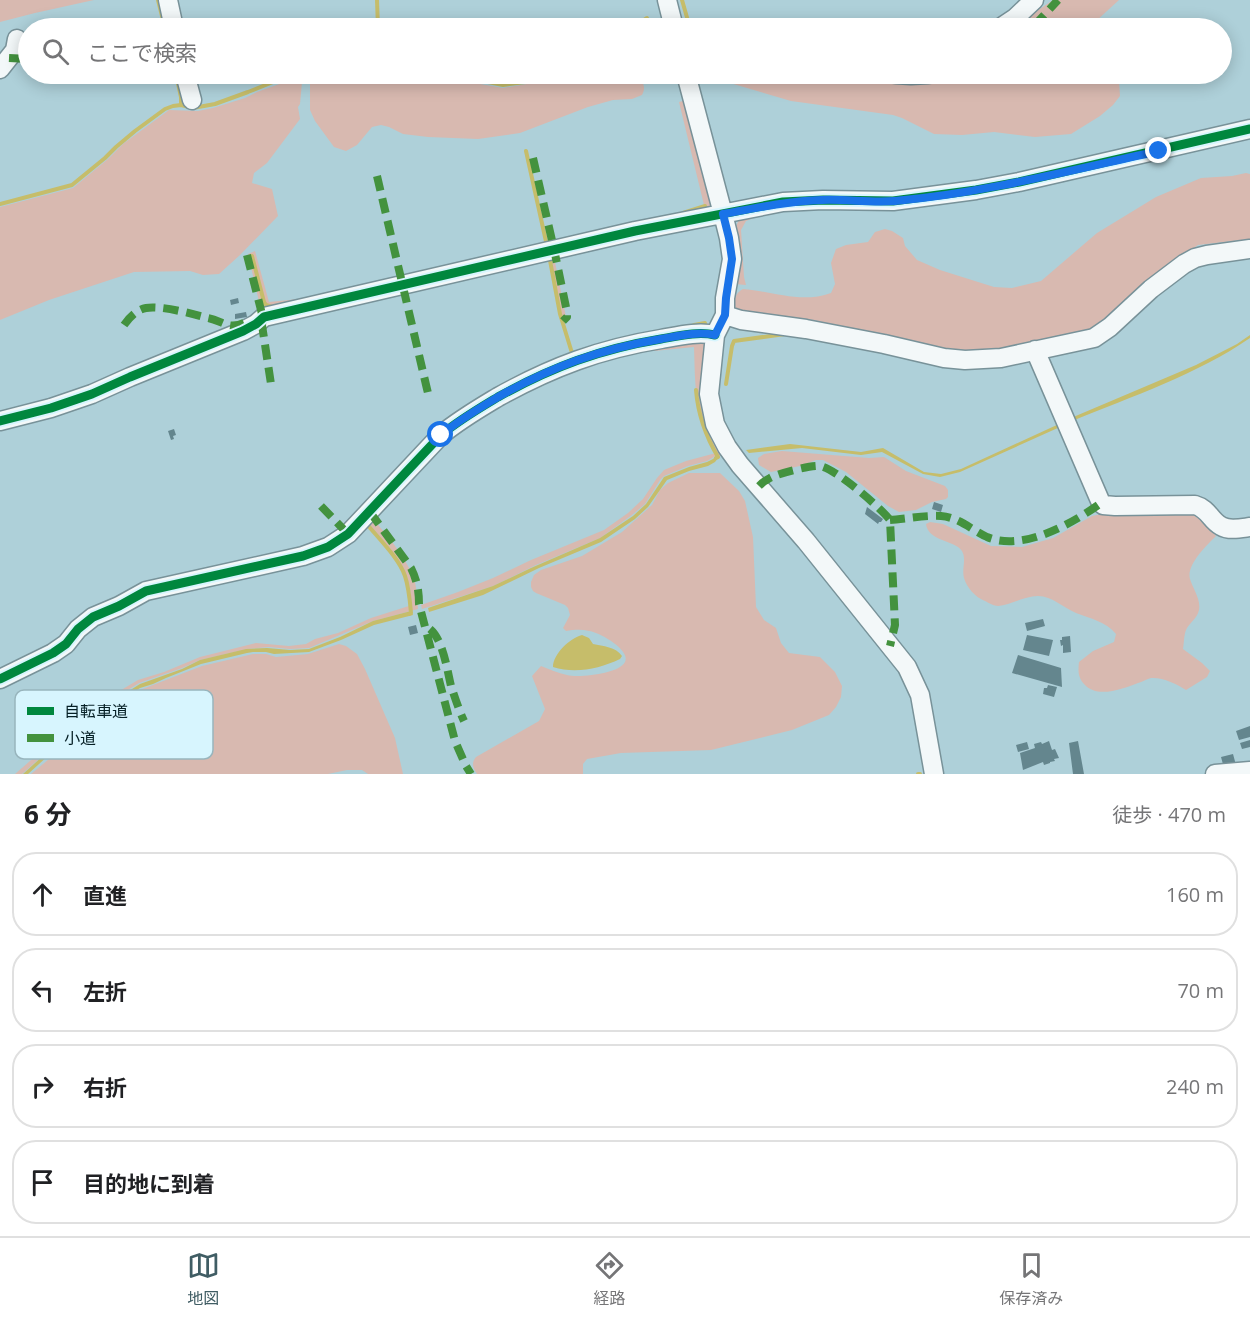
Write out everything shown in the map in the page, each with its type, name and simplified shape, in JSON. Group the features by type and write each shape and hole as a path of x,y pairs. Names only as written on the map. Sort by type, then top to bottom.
{"street":[{"path":"168,0 172,18"},
{"path":"667,0 672,18"},
{"path":"1015,18 1034,0"},
{"path":"0,69 15,50 17,39"},
{"path":"188,84 192,100"},
{"path":"689,84 729,238 732,259 725,315 715,335 709,394 715,424 740,465 806,541 907,667 920,695 934,774"},
{"path":"0,421 51,408 92,394 130,376 243,331 264,317 612,236 783,202 893,201 976,190 1250,129"},
{"path":"725,315 741,320 873,341 944,358 965,360 1001,358 1094,338 1110,327 1178,267 1191,260 1213,254 1250,249"},
{"path":"0,679 53,653 66,644 78,629 93,617 146,591 303,556 328,547 348,534 453,424 506,392 549,370 573,360 633,343 707,333 715,335"},
{"path":"1035,350 1103,505 1195,505 1204,509 1222,527 1250,527"},
{"path":"1215,774 1250,771"}],"shaded area":[{"path":"0,0 94,0 0,22"},
{"path":"1053,0 1119,0 1099,18 1027,18"},
{"path":"279,84 302,84 298,107 300,119 267,163 254,173 252,183 272,189 278,216 219,274 203,275 190,271 134,272 49,300 0,320 0,207 73,188 123,144 169,110 198,111 213,108"},
{"path":"310,84 480,84 503,88 526,84 643,84 644,86 642,95 632,99 613,100 588,107 520,133 478,139 428,137 403,134 381,125 372,127 357,145 346,151 334,147 310,110"},
{"path":"733,84 1119,84 1120,96 1100,116 1071,134 1035,137 994,132 962,135 934,134 893,115 791,101"},
{"path":"687,100 713,202 708,212 659,219 704,205 679,102"},
{"path":"1250,174 1250,239 1198,245 1171,264 1097,329 996,351 952,352 814,320 741,314 735,310 735,298 743,289 798,297 831,293 835,284 831,263 836,249 868,242 875,232 885,229 903,238 905,246 917,260 940,270 994,287 1012,288 1041,281 1097,233 1156,197 1201,178"},
{"path":"793,209 746,221 741,230 746,285 735,284 735,228 741,216"},
{"path":"255,251 269,302 319,297 263,309 260,306 248,254"},
{"path":"547,254 554,257 566,317 561,321"},
{"path":"1250,335 1250,338 1209,363 1141,394 1072,421 1071,418 1196,365"},
{"path":"705,337 725,455 717,455 707,461 664,476 645,504 600,538 493,586 422,609 421,605 493,578 604,530 643,499 664,470 716,453 698,404 694,347 654,351 652,343"},
{"path":"1059,424 1060,427 960,472 940,477 923,474 882,452 861,455 802,448 749,453 746,450 790,444 861,452 883,448 924,472 941,474 961,469"},
{"path":"782,451 869,458 884,457 906,471 945,486 948,490 948,497 916,510 899,512 888,506 846,472 823,460 771,472 759,465 758,458 764,454"},
{"path":"717,455 719,457 715,462 708,466 667,480 648,507 635,519 601,542 483,595 429,612 428,608 493,586 600,538 633,516 646,504 664,477 707,462"},
{"path":"689,473 720,473 739,491 745,501 753,537 756,607 764,620 776,628 781,643 789,653 820,657 835,672 842,686 841,697 836,707 829,715 792,730 711,750 621,753 587,759 583,764 583,774 477,774 473,766 476,757 539,721 545,709 532,676 541,666 564,674 580,676 615,670 625,662 626,657 623,652 606,638 586,630 566,631 563,628 570,615 568,608 533,591 531,582 534,575 541,570 582,556 622,532 652,505 660,490 668,483"},
{"path":"1185,510 1202,521 1216,536 1198,556 1191,568 1190,579 1198,598 1199,610 1186,630 1183,649 1210,671 1207,677 1186,690 1169,681 1155,678 1110,691 1089,689 1080,676 1079,662 1093,651 1114,642 1116,634 1102,623 1043,597 1028,597 998,606 981,599 965,582 964,557 961,550 934,536 927,529 926,524 930,522 943,524 991,546 1022,547 1053,538 1092,516 1106,513"},
{"path":"372,518 405,560 413,576 418,609 373,621 309,648 247,649 200,660 139,683 128,690 121,690 138,680 200,657 256,643 289,646 306,644 371,618 412,605 403,569 366,520"},
{"path":"411,611 413,615 374,625 309,652 247,653 201,664 153,684 130,690 200,660 246,649 309,649 373,621"},
{"path":"582,635 589,638 593,644 613,649 622,656 612,663 595,668 570,670 553,667 563,647 572,639"},
{"path":"339,644 357,654 395,738 403,774 368,774 362,770 347,770 328,774 31,774 49,759 213,759 213,690 140,690 202,666 253,654 276,657 308,654"},
{"path":"32,759 39,759 22,774 15,774"},
{"path":"39,759 45,759 28,774 23,774"}],"building":[{"path":"238,298 239,303 231,305 230,300"},
{"path":"246,312 247,317 235,319 235,314"},
{"path":"174,429 176,435 171,440 168,431"},
{"path":"934,502 943,505 941,512 932,509"},
{"path":"867,507 883,519 881,522 878,524 865,514"},
{"path":"1043,619 1045,626 1027,631 1025,623"},
{"path":"416,625 418,633 410,635 408,627"},
{"path":"1027,635 1053,640 1049,656 1023,650"},
{"path":"1070,636 1071,652 1063,653 1060,640 1062,637"},
{"path":"1018,655 1061,668 1062,687 1012,673"},
{"path":"1048,685 1057,687 1054,697 1043,694 1044,688"},
{"path":"1250,726 1250,737 1239,740 1236,731"},
{"path":"1250,740 1250,747 1242,749 1240,743"},
{"path":"1049,741 1052,750 1055,749 1059,758 1044,765 1043,762 1023,770 1020,753 1035,748 1034,744"},
{"path":"1078,741 1084,774 1073,774 1069,743"},
{"path":"1027,742 1029,749 1018,752 1016,745"},
{"path":"1233,754 1236,765 1224,768 1221,757"}],"waterway":[{"path":"158,0 162,18"},
{"path":"377,0 378,18"},
{"path":"682,0 687,18"},
{"path":"178,84 181,105"},
{"path":"0,204 72,185 135,131 165,109 181,105 193,108 215,104 268,84"},
{"path":"498,84 510,84"},
{"path":"526,151 547,246"},
{"path":"683,213 705,206"},
{"path":"549,255 560,314 572,353"},
{"path":"252,256 264,302 272,307"},
{"path":"694,325 705,323"},
{"path":"726,384 734,341 785,334"},
{"path":"696,390 700,416 709,441 718,457 716,458"},
{"path":"366,523 402,569 409,594 411,613 409,614"}],"marked path":[{"path":"1041,18 1058,0"},
{"path":"9,58 18,58"},
{"path":"533,158 567,312 567,317 563,321"},
{"path":"377,176 428,393 424,396"},
{"path":"247,255 263,318 262,325 271,384"},
{"path":"124,325 136,312 152,307 185,312 234,326 244,323"},
{"path":"759,486 780,474 820,466 847,481 890,520 895,625 890,646"},
{"path":"890,520 941,516 959,521 987,537 1001,541 1016,541 1046,534 1101,503"},
{"path":"321,506 348,534"},
{"path":"370,512 411,568 415,577 419,604 455,741 471,774"},
{"path":"430,629 441,647 451,686 464,721"}],"cycle path":[{"path":"0,421 51,408 92,394 243,331 264,317 635,231 783,202 893,201 976,190 1250,129"},
{"path":"0,679 53,653 66,644 78,629 93,617 146,591 303,556 328,547 348,534 441,435 498,397 538,377 577,360 617,348 688,334 715,335"}],"route":[{"path":"441,435 459,420 516,387 573,360 633,343 707,333 715,335 725,315 732,259 723,214 783,202 893,201 976,190 1159,151"}]}
